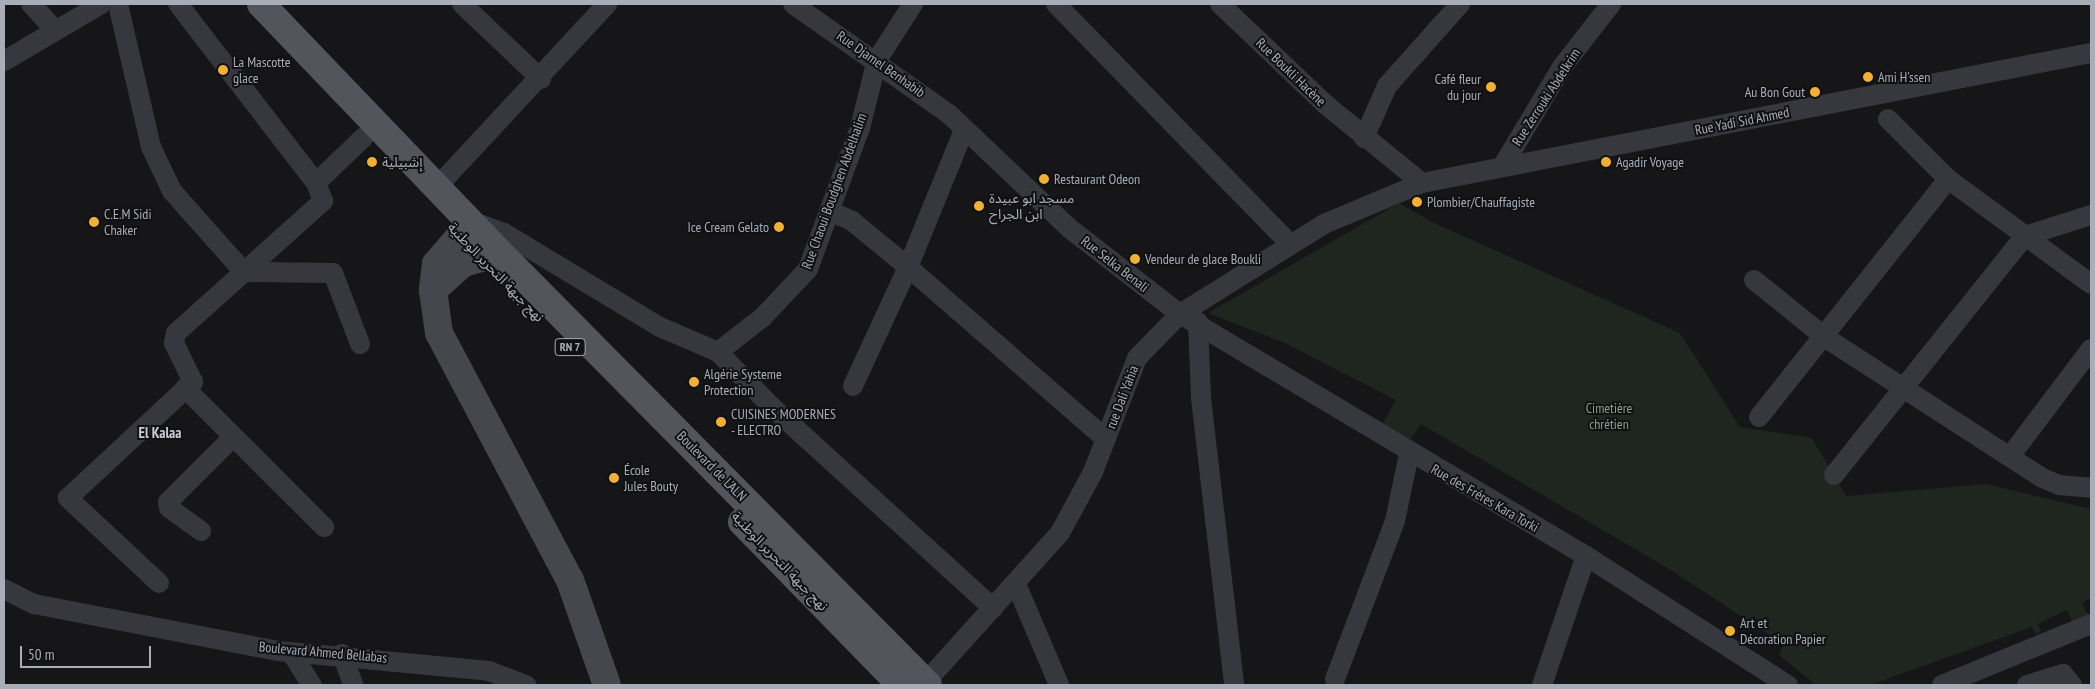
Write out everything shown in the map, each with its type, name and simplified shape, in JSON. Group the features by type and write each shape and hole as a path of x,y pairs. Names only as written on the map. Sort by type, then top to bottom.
{"main road":[{"name":"نهج جبهة التحرير الوطنية","path":"243,4 364,137 467,230 919,684"},
{"name":"نهج جبهة التحرير الوطنية","path":"261,4 437,187 467,230"},
{"path":"467,230 436,264 433,290 439,333 570,580 607,685"},
{"path":"433,290 463,263 489,253"}],"street":[{"path":"31,4 55,30"},
{"path":"4,61 101,4"},
{"path":"118,4 151,147 172,191 244,272 333,273 360,344"},
{"path":"159,583 68,498 185,388 193,376 173,337 320,206 322,196 316,183 178,4"},
{"path":"462,4 541,78"},
{"path":"437,187 541,78 608,4"},
{"name":"Rue Djamel Benhabib","path":"793,4 877,60 964,130"},
{"name":"Rue Chaoui Boudghen Abdelhalim","path":"718,352 763,317 808,269 860,128 877,60 913,4"},
{"path":"1056,4 1290,244"},
{"name":"Rue Boukli Hacène","path":"1220,4 1364,138 1422,183"},
{"path":"1364,138 1387,86 1460,4"},
{"name":"Rue Zerrouki Abdelkrim","path":"1502,168 1562,67 1611,4"},
{"name":"Rue Yadi Sid Ahmed","path":"1422,183 2091,52"},
{"path":"1888,118 1948,178 2091,284"},
{"path":"853,386 908,268 964,130"},
{"name":"Rue Selka Benali","path":"964,130 1069,228 1189,318"},
{"path":"316,183 364,137"},
{"path":"1759,418 1826,338 1948,178"},
{"name":"rue Dali Yahia","path":"919,684 1016,584 1060,533 1106,439 1137,358 1290,244 1324,224 1422,183"},
{"path":"830,212 852,221 1106,439"},
{"path":"1834,475 1906,388 2026,236 2091,214"},
{"path":"467,230 491,227 567,269 660,327 718,352 772,407 993,608"},
{"path":"489,253 567,269"},
{"path":"1754,280 1826,338 2059,485 2091,488"},
{"path":"1189,318 1201,398 1234,685"},
{"name":"Rue des Fréres Kara Torki","path":"1189,318 1409,454 1586,556 1788,685"},
{"path":"2011,455 2091,349"},
{"path":"185,388 324,527"},
{"path":"200,531 169,508 168,502 234,437"},
{"path":"1335,680 1395,521 1409,454"},
{"path":"1542,685 1586,556"},
{"path":"1016,584 1060,685"},
{"name":"Boulevard Ahmed Bellabas","path":"4,589 34,604 291,652 342,654 489,671 526,685"},
{"path":"1942,685 2091,624"},
{"path":"291,652 312,685"},
{"path":"342,654 353,685"},
{"path":"2028,685 2063,674 2072,685"}],"green space":[{"name":"Cimetière chrétien","path":"1399,203 1436,224 1680,333 1740,427 1812,438 1846,496 1986,484 2091,509 2091,598 2082,603 2089,616 2074,626 2067,610 2038,624 2041,631 2036,634 2032,627 1870,685 1816,685 1779,655 1784,644 1666,567 1421,424 1410,439 1379,430 1396,400 1285,343 1208,313"}],"place":[{"name":"La Mascotte glace","path":"223,70"},
{"name":"Ami H'ssen","path":"1868,77"},
{"name":"Café fleur du jour","path":"1491,87"},
{"name":"Au Bon Gout","path":"1815,92"},
{"name":"إشبيلية","path":"372,162"},
{"name":"Agadir Voyage","path":"1606,162"},
{"name":"Restaurant Odeon","path":"1044,179"},
{"name":"Plombier/Chauffagiste","path":"1417,202"},
{"name":"مسجد ابو عبيدة ابن الجراح","path":"979,206"},
{"name":"C.E.M Sidi Chaker","path":"94,222"},
{"name":"Ice Cream Gelato","path":"779,227"},
{"name":"Vendeur de glace Boukli","path":"1135,259"},
{"name":"Algérie Systeme Protection","path":"694,382"},
{"name":"CUISINES MODERNES - ELECTRO","path":"721,422"},
{"name":"École Jules Bouty","path":"614,478"},
{"name":"Art et Décoration Papier","path":"1730,631"}],"district":[{"name":"El Kalaa","path":"160,433"}]}
